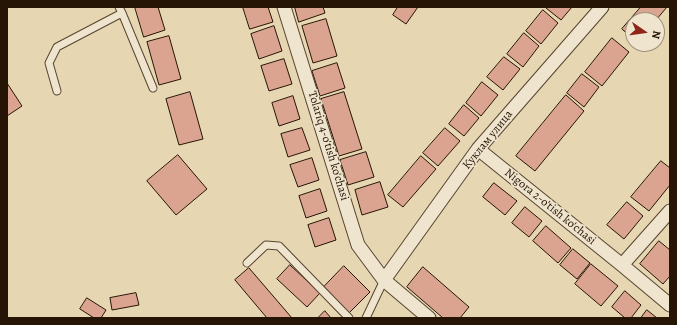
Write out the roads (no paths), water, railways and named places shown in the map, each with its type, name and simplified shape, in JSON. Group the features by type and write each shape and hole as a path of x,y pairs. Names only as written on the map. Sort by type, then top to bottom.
{"street":[{"name":"Tolariq 4-o'tish ko'chasi","path":"284,7 358,245 384,280 429,318"},
{"name":"Куклам улица","path":"384,280 478,149 602,7"},
{"name":"Nigora 2-o'tish ko'chasi","path":"478,149 670,305"},
{"path":"622,265 670,211"}],"lane":[{"path":"57,91 49,63 57,47 120,10 153,88"},
{"path":"247,263 266,246 279,246 349,318"},
{"path":"366,318 384,280"}]}
